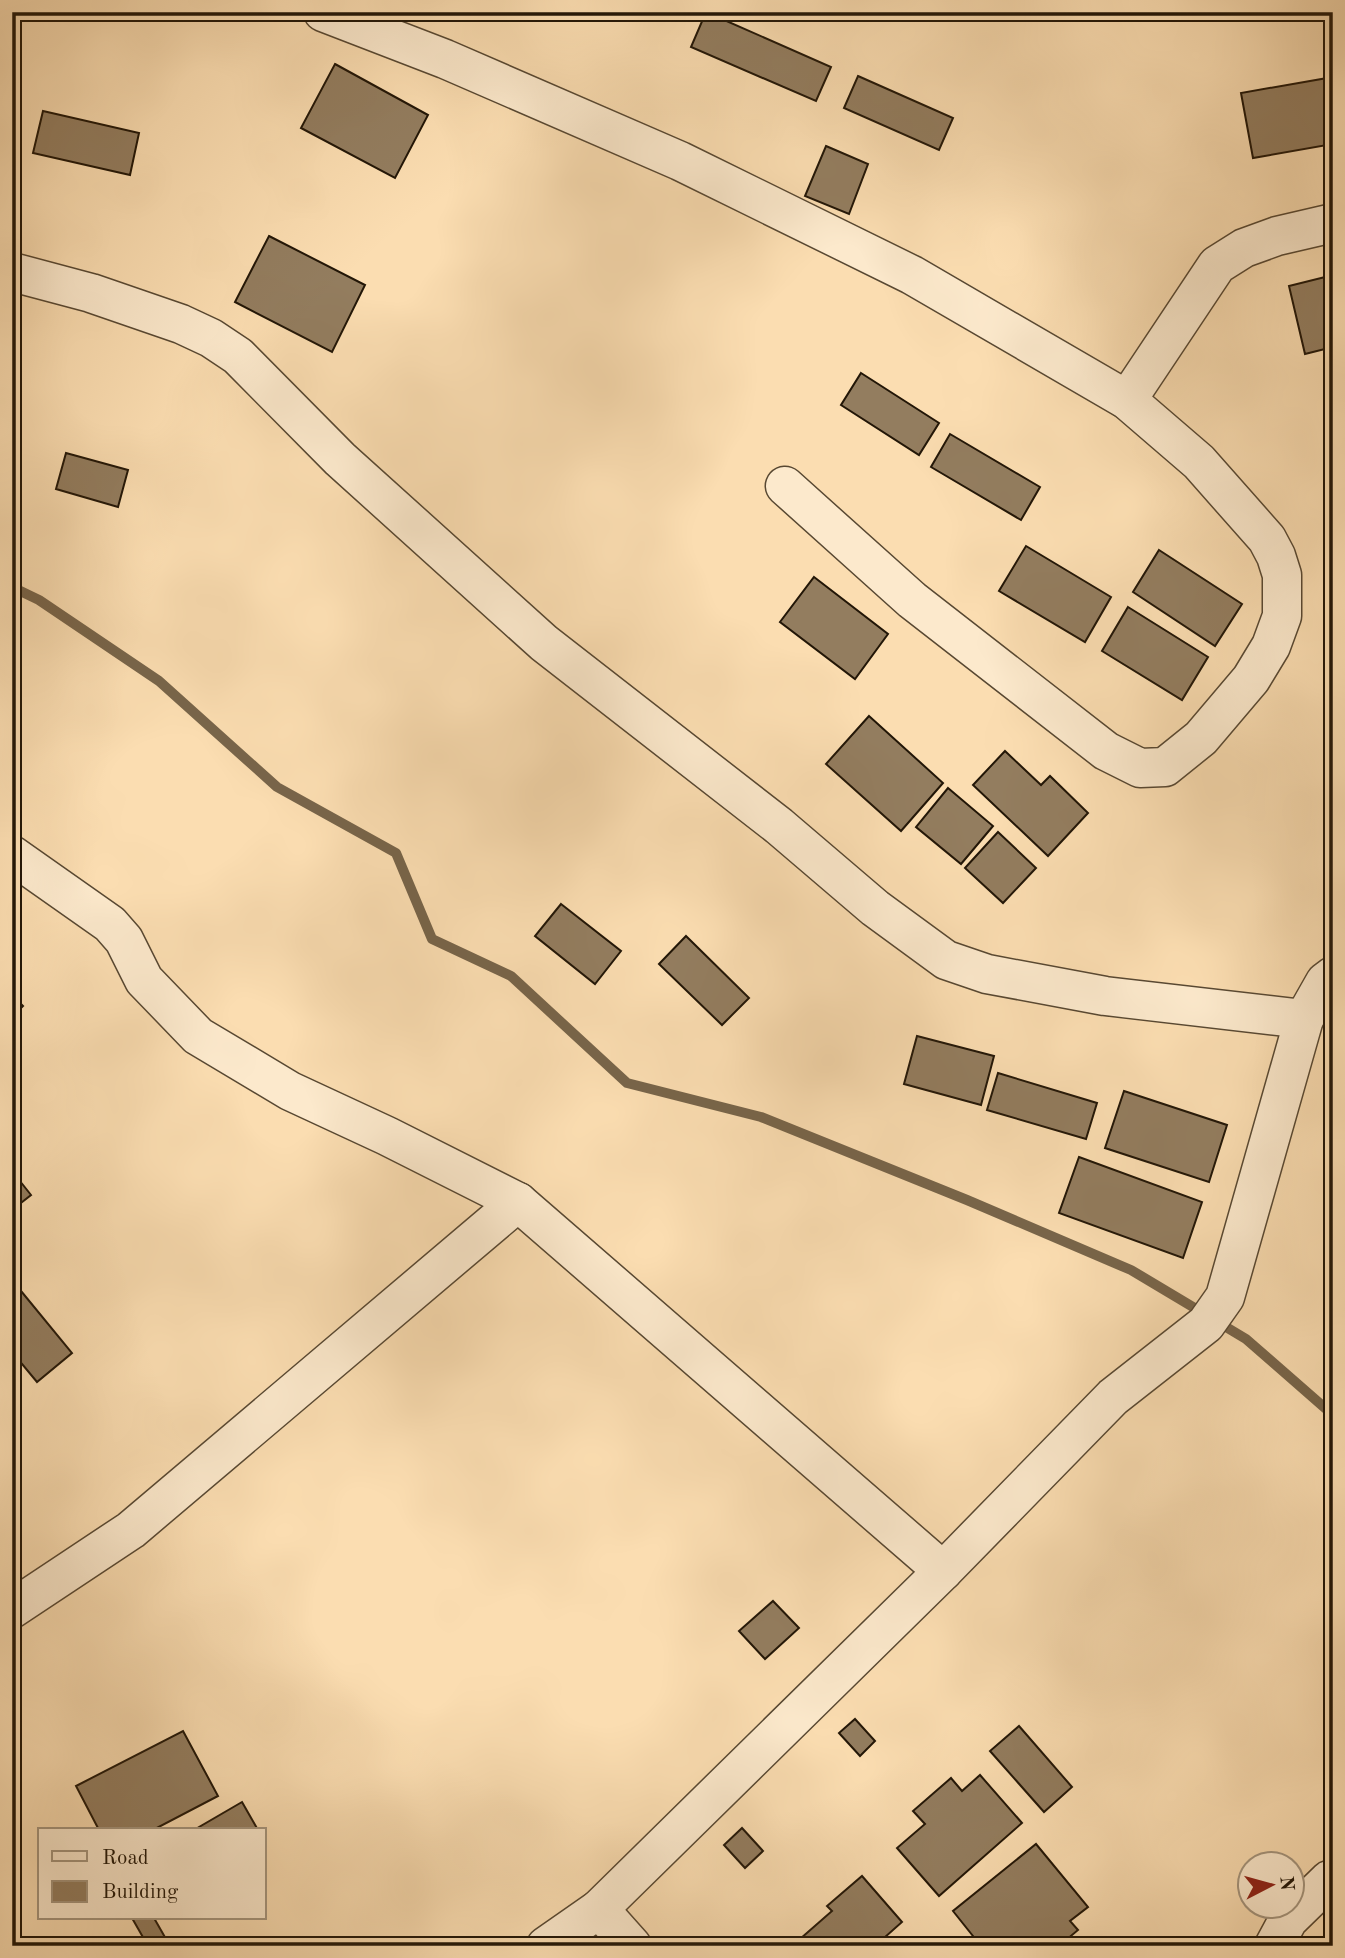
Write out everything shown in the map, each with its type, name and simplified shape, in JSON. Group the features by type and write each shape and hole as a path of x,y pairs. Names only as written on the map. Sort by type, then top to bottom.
{"street":[{"path":"323,12 445,60 680,161 912,275 1127,400 1199,463 1268,539 1282,575 1282,616 1271,646 1251,679 1200,738 1165,767 1140,768 1106,751 912,600 785,486"},
{"path":"1127,400 1217,265 1244,248 1277,236 1333,223"},
{"path":"12,272 91,293 181,324 211,338 238,356 340,459 544,643 779,826 875,908 946,960 987,974 1105,996 1304,1019"},
{"path":"12,855 110,924 124,940 144,980 198,1036 290,1091 519,1202 943,1571"},
{"path":"546,1946 599,1909 943,1571 1113,1397 1216,1311 1304,1019 1325,982 1333,976"},
{"path":"15,1601 131,1530 519,1202"},
{"path":"1273,1946 1288,1920 1333,1879"},
{"path":"599,1909 632,1946"}],"building":[{"path":"706,12 831,67 816,101 691,47"},
{"path":"335,64 428,115 395,178 301,128"},
{"path":"858,76 953,118 939,150 844,108"},
{"path":"1333,77 1333,144 1253,158 1241,93"},
{"path":"43,111 139,133 130,175 33,153"},
{"path":"826,146 868,164 849,214 805,196"},
{"path":"269,236 365,285 332,352 235,302"},
{"path":"1333,275 1333,347 1305,354 1289,286"},
{"path":"861,373 939,423 919,455 841,405"},
{"path":"950,434 1040,487 1021,520 931,467"},
{"path":"66,453 128,470 118,507 56,489"},
{"path":"1026,546 1111,597 1085,642 999,591"},
{"path":"1159,550 1242,604 1215,646 1133,592"},
{"path":"814,577 888,634 855,679 780,622"},
{"path":"1128,607 1208,657 1182,700 1102,651"},
{"path":"869,716 943,783 901,831 826,764"},
{"path":"1005,751 1041,785 1050,776 1088,813 1048,856 973,785"},
{"path":"948,788 993,826 961,864 916,827"},
{"path":"998,832 1036,868 1003,903 965,868"},
{"path":"561,904 621,951 595,984 535,936"},
{"path":"686,936 749,998 722,1025 659,964"},
{"path":"12,995 23,1006 12,1017"},
{"path":"917,1036 994,1056 981,1105 904,1084"},
{"path":"998,1073 1097,1103 1086,1139 987,1110"},
{"path":"1124,1091 1227,1125 1209,1182 1105,1148"},
{"path":"1079,1157 1202,1202 1183,1258 1059,1213"},
{"path":"12,1171 31,1195 12,1210"},
{"path":"12,1280 72,1353 37,1382 12,1352"},
{"path":"773,1601 799,1628 765,1659 739,1631"},
{"path":"855,1719 875,1741 860,1756 839,1733"},
{"path":"1019,1726 1072,1787 1044,1812 990,1751"},
{"path":"183,1731 218,1796 157,1828 98,1828 76,1786"},
{"path":"980,1775 1022,1823 939,1896 897,1848 925,1824 913,1811 951,1778 962,1791"},
{"path":"242,1802 257,1828 197,1828"},
{"path":"742,1828 763,1851 745,1868 724,1845"},
{"path":"1036,1844 1088,1907 1070,1921 1078,1930 1059,1946 981,1946 953,1911"},
{"path":"862,1876 902,1922 875,1946 792,1946 832,1911 827,1906"},
{"path":"133,1920 155,1920 170,1946 148,1946"}],"waterway":[{"path":"12,587 39,600 159,681 277,787 396,853 432,939 511,976 627,1083 761,1117 1131,1270 1203,1313"},
{"path":"1216,1321 1246,1339 1333,1415"}]}
